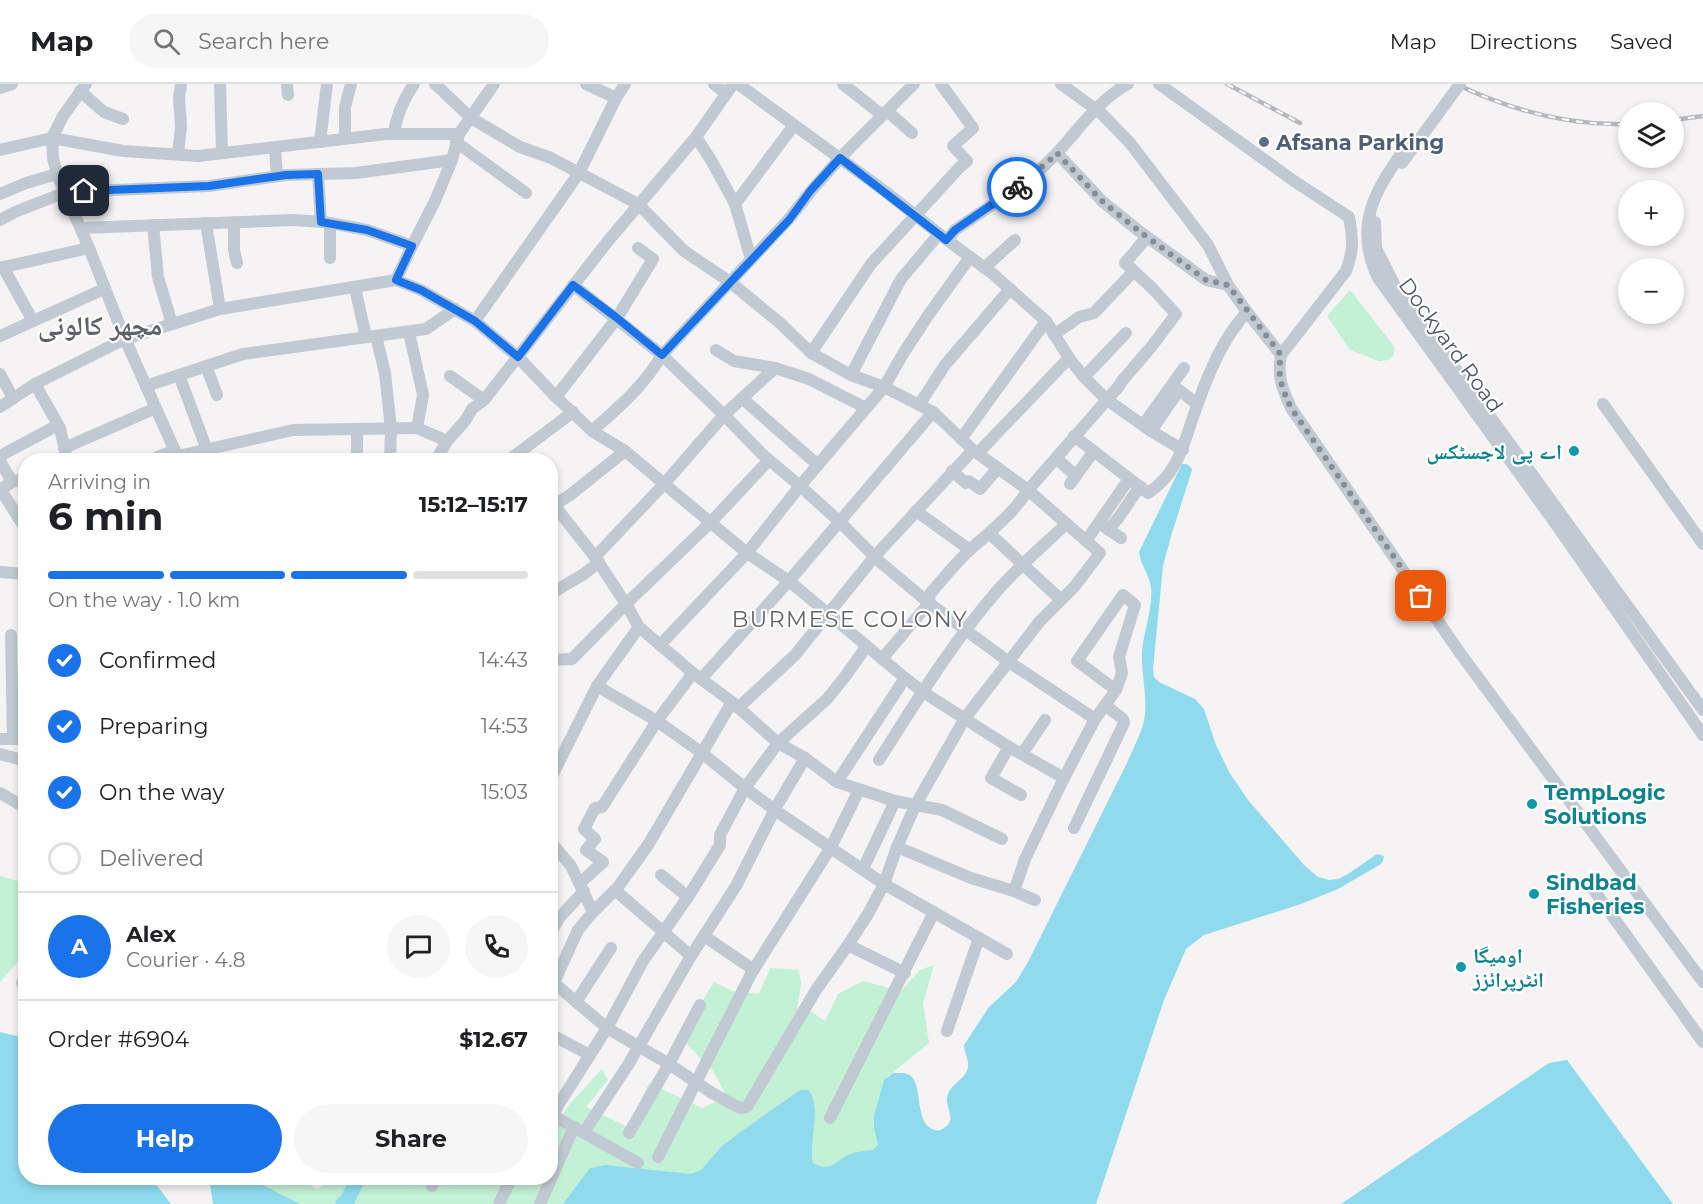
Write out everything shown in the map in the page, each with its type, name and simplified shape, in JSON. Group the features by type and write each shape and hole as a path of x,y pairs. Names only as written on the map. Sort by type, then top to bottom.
{"street":[{"path":"0,88 12,84"},
{"path":"178,154 181,84"},
{"path":"220,84 222,153"},
{"path":"320,142 327,84"},
{"path":"345,139 345,107 351,84"},
{"path":"394,134 402,103 414,84"},
{"path":"435,84 471,118 520,147 551,158 638,204 684,251 730,282 780,322 811,353 851,375 884,387 933,412 975,451 1028,490 1100,554 1075,586 1040,621 966,718 915,806 884,884 848,945 816,990 747,1107 740,1108 607,1028 576,1002 558,991"},
{"path":"396,280 435,201 452,160 458,138 494,84"},
{"path":"586,84 616,98"},
{"path":"475,321 579,173 625,84"},
{"path":"440,453 472,409 484,400 638,204 696,137 730,89 714,84"},
{"path":"738,84 840,158 1010,289 1046,321 1069,358 1106,399 1183,450"},
{"path":"843,84 912,133"},
{"path":"592,431 632,396 662,355 789,220 811,190 914,84"},
{"path":"811,353 871,264 967,161 953,146 973,128 941,84"},
{"path":"1061,84 1096,109 1130,143 1208,245 1228,285 1281,355"},
{"path":"851,375 901,279 943,237 1020,185 1051,159 1096,109 1128,84"},
{"path":"1159,84 1294,182 1349,217 1353,238 1352,256 1346,271 1281,355 1278,368 1281,386 1291,408 1460,652 1703,981"},
{"name":"Dockyard Road","path":"1453,84 1396,160 1373,202 1366,228 1371,263 1378,278 1703,710"},
{"name":"Dockyard Road","path":"1460,84 1402,163 1379,204 1374,226 1376,248 1394,284 1559,521 1703,735"},
{"path":"123,119 104,112 83,87 63,116 52,138 53,158 57,174 104,289 176,453"},
{"path":"735,204 794,125"},
{"path":"0,150 52,138 123,151 198,156 394,134 458,138 526,193"},
{"path":"696,137 735,204 751,259"},
{"path":"275,147 277,176"},
{"path":"1057,153 1103,202 1147,237 1206,280 1228,285"},
{"path":"0,220 66,192 209,186 277,176 356,173 452,160"},
{"path":"0,180 0,194 57,174"},
{"path":"318,174 330,258"},
{"path":"81,228 293,220 325,222 367,230 412,246"},
{"path":"234,222 234,250 237,263"},
{"path":"206,223 220,309"},
{"path":"153,225 158,277 172,324"},
{"path":"882,659 929,603 930,594 970,550 1023,498 1114,392 1176,314 1125,263 1147,237"},
{"path":"984,268 1015,240"},
{"path":"556,397 617,318 653,259 638,248"},
{"path":"33,321 2,268 89,249"},
{"path":"660,645 747,553 884,387 921,326 970,258"},
{"path":"1054,335 1079,317 1094,313 1134,271"},
{"path":"0,407 35,384 125,339 220,309 396,280 421,290 475,321 518,357 592,431 625,451 747,553 789,582 923,692 1009,747 1064,778"},
{"path":"573,285 662,355 769,460 929,603 1009,662 1095,719"},
{"path":"355,288 386,373 391,429 390,453"},
{"path":"0,336 104,289"},
{"path":"919,405 945,365 1010,289"},
{"path":"146,386 243,354 426,329 455,309"},
{"path":"1074,436 1148,493 1159,486 1169,475 1183,450 1197,404 1226,338 1247,312"},
{"path":"961,439 1046,321"},
{"path":"409,332 423,395 417,428"},
{"path":"1084,377 1126,333"},
{"path":"716,350 734,361 809,379 866,408"},
{"path":"558,974 578,930 615,890 648,845 702,753 735,705 795,654 875,556 952,471 1069,358"},
{"path":"206,366 217,395"},
{"path":"1147,428 1184,368"},
{"path":"558,589 584,574 724,415 775,369"},
{"path":"0,374 13,398"},
{"path":"179,375 207,450"},
{"path":"450,376 484,400"},
{"path":"35,384 58,425 66,453"},
{"path":"1147,428 1179,390 1197,404"},
{"path":"742,398 818,465"},
{"path":"1603,404 1703,544"},
{"path":"68,453 156,408"},
{"path":"518,453 573,412"},
{"path":"558,920 603,862 586,850 595,839 584,829 595,808 602,807 657,721 697,676 789,582 933,412"},
{"path":"0,456 58,425"},
{"path":"192,453 293,430 417,428 447,441"},
{"path":"357,429 357,453"},
{"path":"558,502 625,451"},
{"path":"1056,458 1073,480 1094,452"},
{"path":"558,660 572,659 711,522 769,460"},
{"path":"0,461 12,482"},
{"path":"952,471 966,483 969,481 980,489 998,468"},
{"path":"18,480 0,490 18,517"},
{"path":"1086,541 1103,526 1135,482"},
{"path":"916,511 970,550"},
{"path":"558,513 597,559 639,627 778,743 805,758 837,782 895,801 942,810 1002,839"},
{"path":"879,760 966,630 998,589 1066,524"},
{"path":"1103,526 1121,538"},
{"path":"989,533 1060,600"},
{"path":"0,572 18,573"},
{"path":"1014,891 1025,859 1064,778 1095,719 1116,690 1122,673 1119,657 1135,605 1123,595 1077,661 1116,690"},
{"path":"558,764 597,686 639,627"},
{"path":"11,635 18,726"},
{"path":"558,1104 607,1028 643,961 688,897 720,845 720,835 745,788 778,743 827,699 866,647"},
{"path":"837,782 905,678"},
{"path":"597,686 657,721 745,788 884,884 1007,954"},
{"path":"1074,828 1124,723 1123,719 1105,705"},
{"path":"1023,754 1045,720"},
{"path":"0,739 18,739"},
{"path":"1009,747 991,778 1021,795"},
{"path":"0,754 18,759"},
{"path":"558,1170 579,1130 628,1065 691,956 736,886 775,809 805,758"},
{"path":"658,1157 754,970 831,847 859,789"},
{"path":"0,793 18,803"},
{"path":"863,868 895,801"},
{"path":"897,847 971,878 1035,900"},
{"path":"558,851 571,866 593,912"},
{"path":"661,875 688,897"},
{"path":"1588,882 1703,1042"},
{"path":"615,890 691,956"},
{"path":"830,1118 934,912"},
{"path":"704,936 754,970"},
{"path":"947,1031 979,938"},
{"path":"848,945 905,973"},
{"path":"576,1002 611,948"},
{"path":"629,1133 700,1005"},
{"path":"558,1038 590,1055"},
{"path":"558,1119 638,1163"},
{"path":"499,1204 507,1185"},
{"path":"540,1204 550,1185"}],"green space":[{"path":"1350,290 1393,345 1394,353 1389,360 1379,361 1350,350 1327,316"},
{"path":"0,876 18,881 18,962 0,982"},
{"path":"934,965 923,1003 929,1043 885,1079 904,1101 872,1204 213,1204 212,1185 310,1185 318,1189 323,1185 558,1185 558,1126 567,1107 602,1069 608,1080 586,1107 628,1127 649,1083 702,1108 727,1097 713,1071 680,1037 714,982 732,991 759,994 770,968 799,970 801,984 796,1016 812,1012 825,1021 838,994 863,981 901,991 920,970"}],"water":[{"path":"1182,464 1188,465 1192,470 1163,566 1154,677 1159,682 1195,699 1204,709 1216,745 1229,772 1248,800 1304,865 1318,877 1329,880 1338,879 1377,854 1384,856 1381,864 1338,889 1301,904 1204,935 1186,949 1164,1000 1096,1204 563,1204 590,1168 605,1165 691,1174 701,1170 722,1146 800,1090 808,1090 814,1105 812,1154 813,1163 819,1166 828,1167 848,1155 873,1150 878,1145 874,1116 884,1080 893,1073 907,1074 915,1081 921,1114 928,1127 939,1130 948,1125 950,1118 948,1093 968,1067 964,1045 989,1007 1016,982 1028,962 1138,739 1145,715 1142,651 1151,595 1150,582 1139,552"},
{"path":"0,1032 18,1036 18,1185 156,1185 171,1204 0,1204"},
{"path":"1567,1060 1673,1204 1341,1204 1549,1063"},
{"path":"210,1185 263,1185 300,1204 213,1204"}],"waterway":[{"path":"343,1204 355,1185"}],"railway":[{"path":"1227,84 1300,123"},
{"path":"1456,84 1519,109 1562,119 1618,124"},
{"path":"1684,119 1703,116"}],"way so far":[{"path":"1017,187 1057,153 1091,191 1139,231 1206,280 1228,285 1281,355 1278,368 1281,386 1291,408 1421,596"}],"place":[{"name":"Afsana Parking","path":"1264,142"},
{"name":"اے پی لاجسٹکس","path":"1574,451"},
{"name":"TempLogic Solutions","path":"1532,804"},
{"name":"Sindbad Fisheries","path":"1534,894"},
{"name":"اومیگا انٹرپرائزز","path":"1461,967"}],"district":[{"name":"مچھر کالونی","path":"100,325"},
{"name":"BURMESE COLONY","path":"850,619"}],"route":[{"path":"84,191 209,186 286,175 318,174 321,222 367,230 412,246 396,280 421,290 475,321 518,357 573,285 662,355 789,220 811,190 840,158 946,240 955,230 1017,187"}]}
